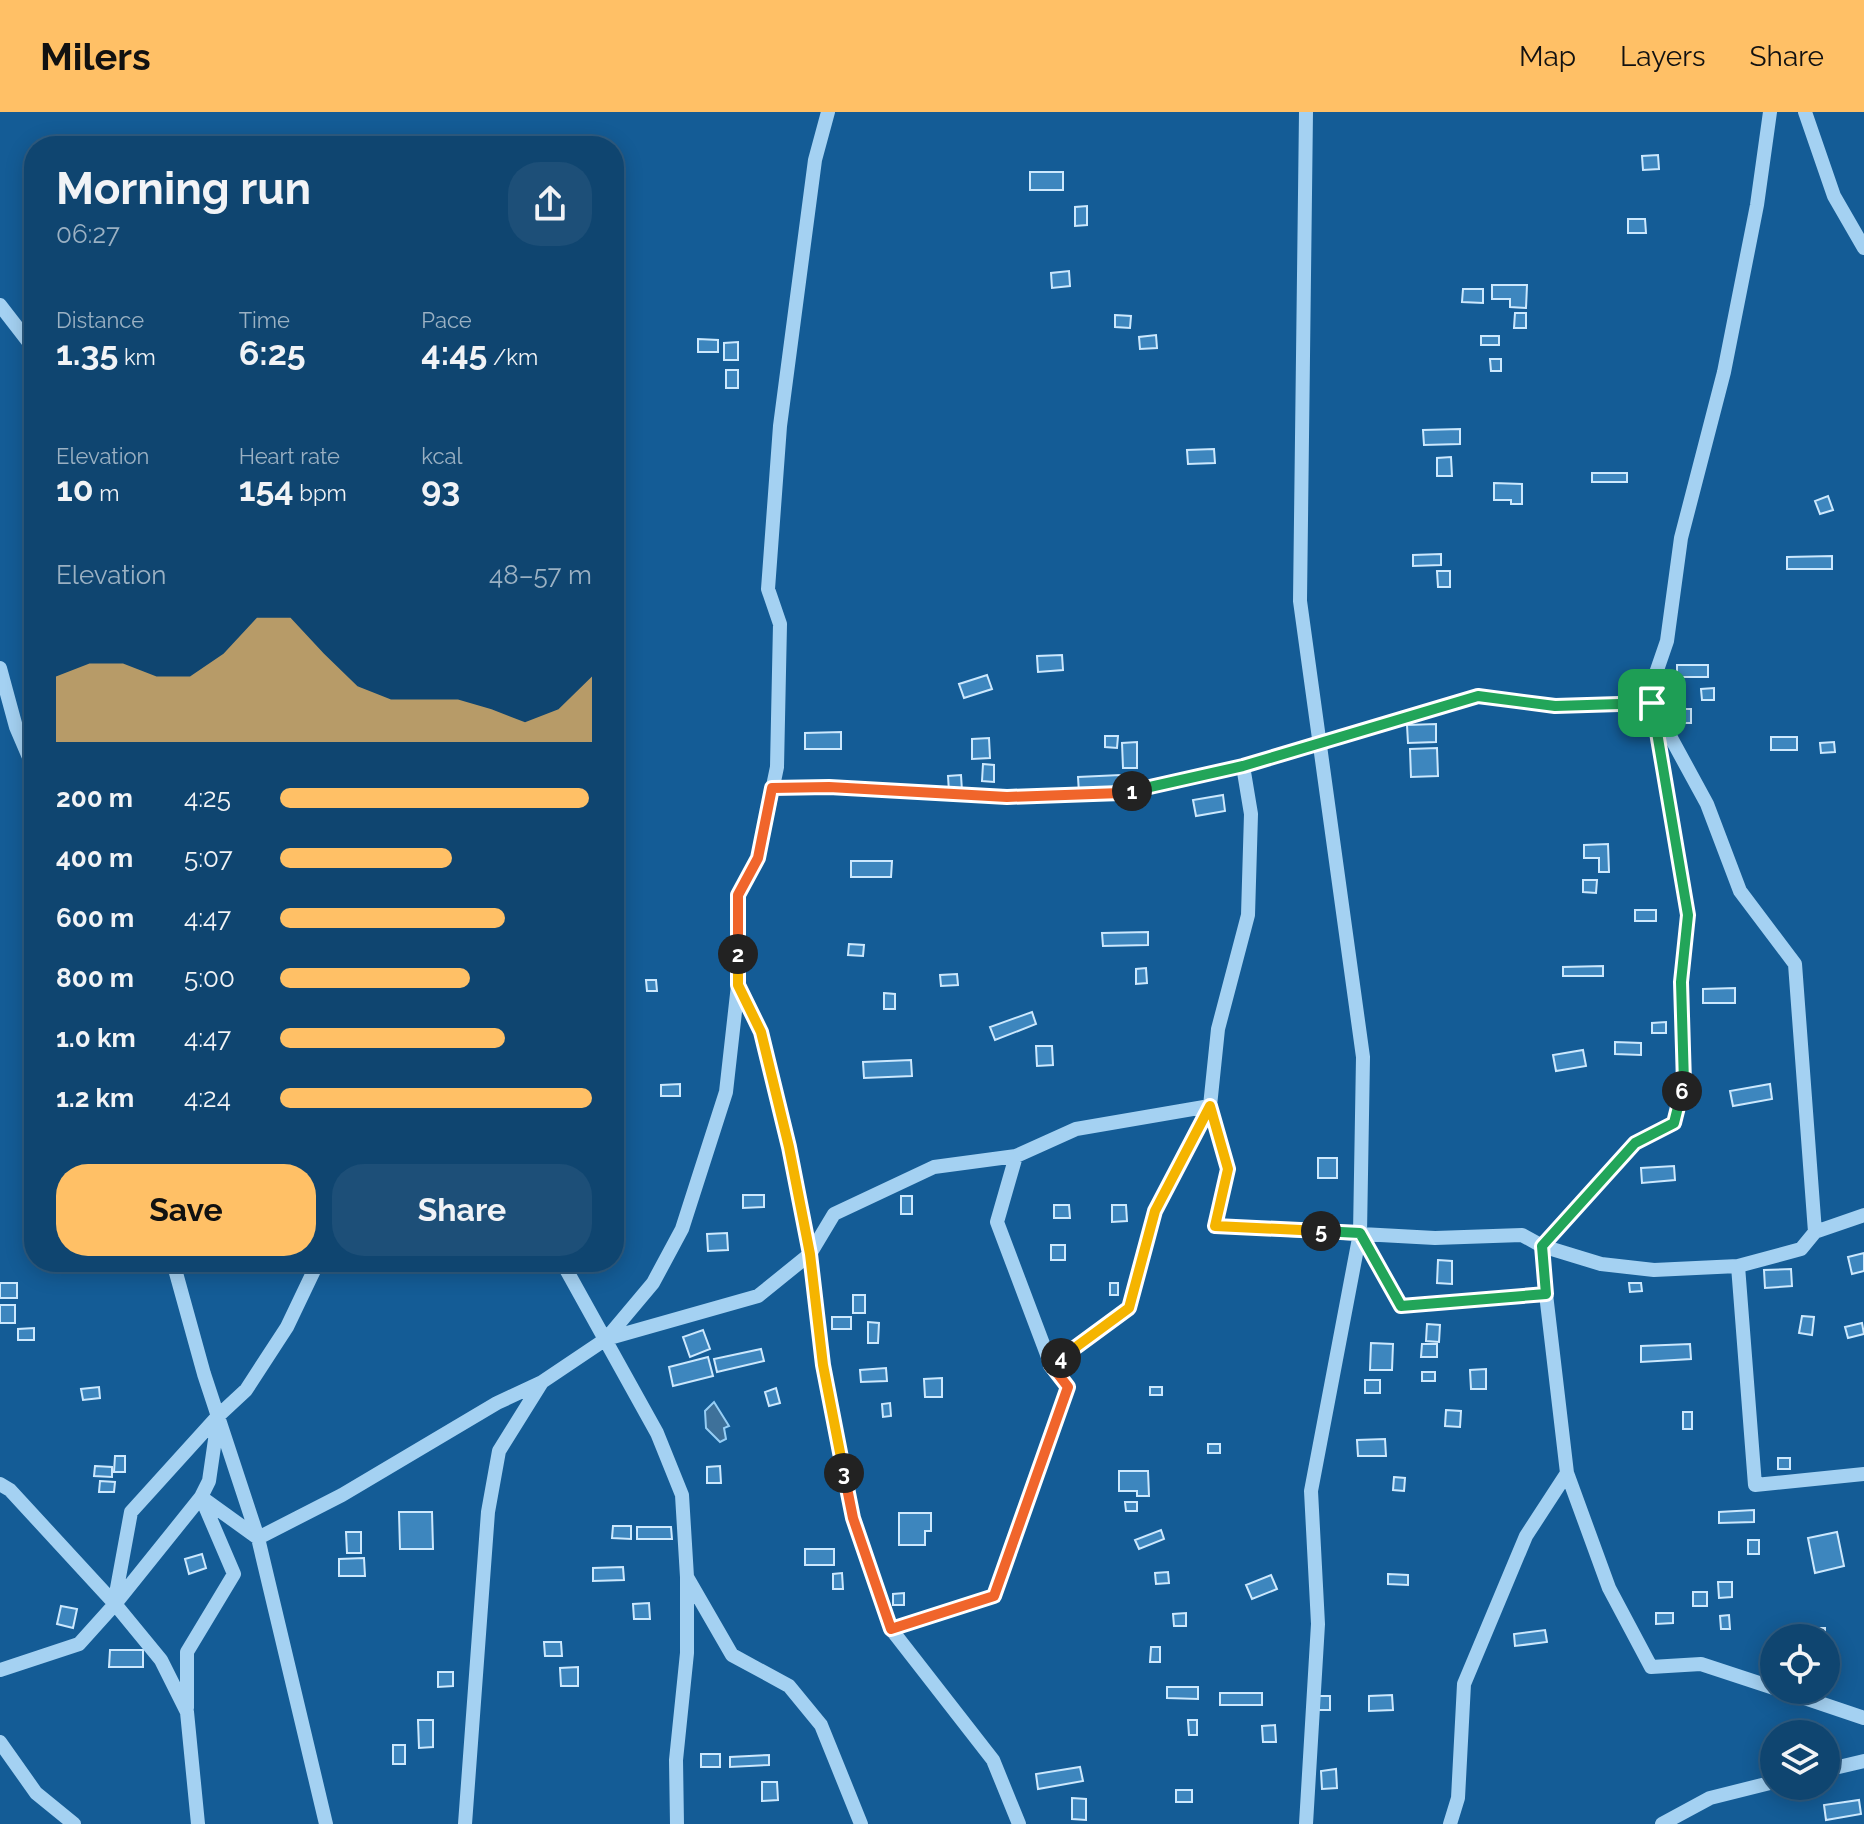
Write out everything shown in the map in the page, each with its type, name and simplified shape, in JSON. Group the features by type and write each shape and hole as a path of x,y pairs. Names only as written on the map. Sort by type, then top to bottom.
{"street":[{"path":"258,1538 342,1495 497,1403 542,1382 606,1339 653,1283 682,1229 726,1092 738,985 738,895 758,858 777,767 780,624 768,589 780,426 815,160 828,112"},
{"path":"1306,112 1300,601 1363,1057 1360,1233 1311,1491 1318,1624 1306,1824"},
{"path":"1760,1683 1701,1664 1651,1667 1609,1588 1567,1473 1542,1246 1635,1143 1674,1123 1684,1083 1681,982 1688,915 1652,703 1656,673 1667,641 1681,538 1724,372 1751,235 1770,112"},
{"path":"1805,112 1834,196 1864,248"},
{"path":"0,305 24,336"},
{"path":"0,668 24,746"},
{"path":"772,788 829,787 1007,797 1121,793 1243,766 1478,696 1555,706 1652,703"},
{"path":"1652,703 1707,804 1740,891 1795,964 1815,1232"},
{"path":"1051,1365 1129,1308 1155,1211 1210,1106 1218,1029 1248,915 1251,814 1243,766"},
{"path":"738,985 761,1032 789,1147 810,1254 823,1365 853,1518 891,1629 993,1760 1019,1824"},
{"path":"1210,1106 1228,1169 1215,1226 1435,1238 1522,1235 1542,1246 1601,1264 1654,1270 1738,1266 1801,1249 1815,1232 1864,1215"},
{"path":"606,1339 758,1296 810,1254 834,1214 934,1167 1016,1156 1076,1129 1210,1106"},
{"path":"891,1629 994,1596 1068,1387 1051,1365 997,1222 1016,1156"},
{"path":"1360,1233 1401,1306 1546,1294"},
{"path":"1738,1266 1755,1485 1864,1474"},
{"path":"176,1272 258,1538 326,1824"},
{"path":"115,1604 131,1512 218,1416 246,1390 287,1327 313,1272"},
{"path":"568,1272 657,1433 682,1495 687,1577 687,1653 676,1760 677,1824"},
{"path":"465,1824 488,1512 499,1451 542,1382"},
{"path":"0,1670 79,1644 115,1604 201,1497 209,1481 218,1416"},
{"path":"1450,1824 1458,1798 1464,1684 1526,1536 1567,1473"},
{"path":"0,1484 30,1511 115,1604 161,1660 187,1712"},
{"path":"201,1497 258,1538"},
{"path":"198,1824 187,1712 187,1652 234,1574 201,1497"},
{"path":"687,1577 732,1655 789,1686 821,1725 861,1824"},
{"path":"1822,1704 1864,1718"},
{"path":"0,1742 36,1793 74,1824"},
{"path":"1840,1767 1864,1761"},
{"path":"1662,1824 1710,1798 1760,1786"}],"water":[{"path":"714,1402 729,1426 724,1428 726,1439 720,1442 706,1428 705,1411"}],"building":[{"path":"1658,155 1659,169 1643,170 1642,156"},
{"path":"1030,172 1063,172 1063,190 1030,190"},
{"path":"1087,206 1087,225 1075,226 1075,207"},
{"path":"1628,219 1645,219 1646,233 1628,233"},
{"path":"1069,271 1070,286 1052,288 1051,273"},
{"path":"1492,285 1527,285 1526,308 1510,307 1510,299 1492,299"},
{"path":"1463,289 1483,289 1483,303 1462,302"},
{"path":"1515,313 1526,313 1526,328 1514,328"},
{"path":"1115,315 1131,316 1130,328 1115,327"},
{"path":"1156,335 1157,348 1140,349 1139,337"},
{"path":"1481,336 1499,336 1499,345 1481,345"},
{"path":"698,339 718,340 718,352 698,352"},
{"path":"738,342 738,360 724,360 724,343"},
{"path":"1490,359 1501,359 1501,371 1491,371"},
{"path":"726,370 738,370 738,388 726,388"},
{"path":"1460,429 1460,444 1424,445 1423,430"},
{"path":"1214,449 1215,463 1188,464 1187,450"},
{"path":"1451,457 1452,476 1437,476 1437,458"},
{"path":"1592,473 1627,473 1627,482 1592,482"},
{"path":"1494,483 1522,484 1522,504 1511,504 1511,500 1494,500"},
{"path":"1828,496 1833,510 1820,514 1815,501"},
{"path":"1441,554 1441,565 1413,566 1413,555"},
{"path":"1832,556 1832,569 1787,569 1787,557"},
{"path":"1437,571 1450,571 1450,587 1438,587"},
{"path":"1062,655 1063,670 1038,672 1037,656"},
{"path":"1677,665 1708,665 1708,677 1677,677"},
{"path":"987,675 992,689 964,698 959,684"},
{"path":"1714,688 1714,700 1702,700 1701,689"},
{"path":"1677,709 1691,709 1691,723 1677,723"},
{"path":"1436,724 1436,742 1408,743 1407,725"},
{"path":"841,732 841,749 805,749 805,733"},
{"path":"1105,736 1118,736 1117,748 1105,747"},
{"path":"1771,737 1797,737 1797,750 1771,750"},
{"path":"989,738 990,758 972,759 972,739"},
{"path":"1137,742 1137,768 1123,768 1122,743"},
{"path":"1834,742 1835,752 1821,753 1820,743"},
{"path":"1437,748 1438,776 1411,777 1410,749"},
{"path":"983,764 994,765 994,782 982,781"},
{"path":"961,775 962,791 949,792 948,776"},
{"path":"1120,775 1120,792 1079,793 1078,777"},
{"path":"1223,795 1225,811 1196,816 1193,800"},
{"path":"1608,844 1609,872 1599,872 1599,858 1584,858 1584,845"},
{"path":"851,861 892,861 891,877 851,877"},
{"path":"1583,880 1597,880 1596,893 1583,892"},
{"path":"1635,910 1656,910 1656,921 1635,921"},
{"path":"1148,932 1148,945 1103,946 1102,933"},
{"path":"849,944 864,945 863,956 848,955"},
{"path":"1603,966 1603,976 1563,976 1563,967"},
{"path":"1146,968 1147,983 1136,984 1136,969"},
{"path":"957,974 958,985 941,986 940,975"},
{"path":"646,980 656,980 657,991 647,991"},
{"path":"1735,988 1735,1003 1703,1003 1703,989"},
{"path":"884,993 895,994 895,1009 884,1009"},
{"path":"1032,1012 1036,1024 995,1040 990,1027"},
{"path":"1666,1022 1666,1033 1652,1033 1652,1023"},
{"path":"1615,1042 1641,1043 1641,1055 1615,1054"},
{"path":"1036,1046 1052,1046 1053,1065 1037,1066"},
{"path":"1583,1050 1586,1066 1556,1071 1553,1055"},
{"path":"911,1060 912,1076 864,1078 863,1062"},
{"path":"680,1084 680,1096 661,1096 661,1085"},
{"path":"1770,1084 1772,1099 1733,1106 1730,1091"},
{"path":"1318,1158 1337,1158 1337,1178 1318,1178"},
{"path":"1674,1166 1675,1180 1642,1183 1641,1168"},
{"path":"743,1195 764,1195 764,1207 743,1208"},
{"path":"901,1196 912,1196 912,1214 901,1214"},
{"path":"1054,1205 1069,1205 1070,1218 1054,1218"},
{"path":"1112,1205 1126,1205 1127,1221 1112,1222"},
{"path":"727,1233 728,1250 708,1251 707,1234"},
{"path":"1051,1245 1065,1245 1065,1260 1051,1260"},
{"path":"1864,1253 1864,1271 1852,1274 1848,1257"},
{"path":"1438,1260 1452,1261 1452,1284 1437,1283"},
{"path":"1791,1269 1792,1286 1765,1288 1764,1270"},
{"path":"0,1283 17,1283 17,1298 0,1298"},
{"path":"1110,1283 1118,1283 1118,1295 1110,1295"},
{"path":"1629,1283 1641,1283 1642,1291 1630,1292"},
{"path":"853,1295 865,1295 865,1313 853,1313"},
{"path":"0,1305 15,1305 15,1323 0,1323"},
{"path":"1802,1316 1814,1317 1812,1335 1799,1333"},
{"path":"832,1317 851,1317 851,1329 832,1329"},
{"path":"868,1322 879,1323 878,1343 868,1343"},
{"path":"1862,1323 1864,1334 1848,1338 1845,1327"},
{"path":"1427,1324 1440,1325 1439,1342 1426,1341"},
{"path":"34,1328 34,1340 18,1340 18,1329"},
{"path":"703,1330 710,1349 690,1357 683,1337"},
{"path":"1371,1343 1393,1344 1392,1370 1370,1370"},
{"path":"1422,1344 1437,1344 1437,1357 1421,1357"},
{"path":"1690,1344 1691,1359 1641,1362 1641,1346"},
{"path":"761,1349 764,1361 717,1372 714,1359"},
{"path":"708,1357 713,1376 673,1386 669,1367"},
{"path":"886,1368 887,1381 861,1382 860,1370"},
{"path":"1486,1369 1486,1389 1471,1389 1470,1370"},
{"path":"1422,1372 1435,1372 1435,1381 1422,1381"},
{"path":"942,1378 942,1397 925,1397 924,1379"},
{"path":"1365,1380 1380,1380 1380,1393 1365,1393"},
{"path":"99,1387 100,1398 83,1400 81,1389"},
{"path":"1150,1387 1162,1387 1162,1395 1150,1395"},
{"path":"776,1388 780,1403 769,1406 765,1392"},
{"path":"890,1403 891,1416 883,1417 882,1404"},
{"path":"1446,1410 1461,1411 1460,1427 1445,1426"},
{"path":"1683,1412 1692,1412 1692,1429 1683,1429"},
{"path":"1385,1439 1386,1456 1358,1456 1357,1440"},
{"path":"1208,1444 1220,1444 1220,1453 1208,1453"},
{"path":"115,1456 125,1456 125,1472 114,1472"},
{"path":"1778,1458 1790,1458 1790,1469 1778,1469"},
{"path":"95,1466 112,1467 112,1477 94,1476"},
{"path":"720,1466 721,1483 707,1483 707,1467"},
{"path":"1119,1471 1148,1471 1149,1496 1137,1496 1137,1491 1119,1491"},
{"path":"1394,1477 1405,1478 1404,1491 1393,1490"},
{"path":"100,1481 115,1482 114,1492 99,1492"},
{"path":"1125,1502 1137,1502 1137,1511 1126,1511"},
{"path":"1754,1510 1754,1522 1719,1523 1719,1512"},
{"path":"399,1512 432,1512 433,1549 400,1549"},
{"path":"899,1513 931,1513 931,1531 925,1531 925,1545 899,1545"},
{"path":"613,1526 631,1526 631,1539 612,1538"},
{"path":"637,1527 671,1527 672,1539 637,1539"},
{"path":"1161,1530 1164,1539 1139,1549 1135,1540"},
{"path":"346,1532 361,1532 361,1553 347,1553"},
{"path":"1837,1532 1844,1566 1815,1573 1808,1538"},
{"path":"1748,1540 1759,1540 1759,1554 1748,1554"},
{"path":"805,1549 834,1549 834,1565 805,1565"},
{"path":"202,1554 206,1568 189,1574 185,1559"},
{"path":"364,1558 365,1576 339,1576 339,1559"},
{"path":"623,1567 624,1580 593,1581 593,1568"},
{"path":"1168,1572 1169,1583 1156,1584 1155,1573"},
{"path":"842,1573 843,1589 833,1589 833,1574"},
{"path":"1388,1574 1408,1575 1408,1585 1388,1584"},
{"path":"1271,1575 1277,1589 1252,1599 1246,1585"},
{"path":"1718,1582 1732,1582 1732,1597 1719,1598"},
{"path":"1693,1592 1707,1592 1707,1606 1693,1606"},
{"path":"904,1593 904,1605 893,1605 893,1594"},
{"path":"649,1603 650,1619 634,1619 633,1604"},
{"path":"61,1606 77,1609 73,1628 57,1624"},
{"path":"1186,1613 1186,1626 1174,1626 1173,1614"},
{"path":"1656,1613 1673,1613 1673,1623 1656,1624"},
{"path":"1729,1615 1730,1629 1721,1629 1720,1616"},
{"path":"1545,1630 1547,1642 1515,1646 1514,1634"},
{"path":"544,1642 561,1642 562,1656 545,1656"},
{"path":"1151,1647 1160,1647 1160,1662 1150,1662"},
{"path":"110,1650 143,1650 143,1667 109,1667"},
{"path":"578,1667 578,1686 561,1686 560,1668"},
{"path":"438,1672 453,1672 453,1686 438,1687"},
{"path":"1167,1687 1198,1687 1198,1699 1167,1698"},
{"path":"1220,1693 1262,1693 1262,1705 1220,1705"},
{"path":"1392,1695 1393,1710 1369,1711 1369,1696"},
{"path":"1319,1696 1330,1696 1330,1710 1319,1710"},
{"path":"418,1720 433,1720 433,1747 419,1748"},
{"path":"1188,1720 1197,1720 1197,1735 1189,1735"},
{"path":"1275,1725 1276,1742 1263,1742 1262,1726"},
{"path":"393,1745 405,1745 405,1764 393,1764"},
{"path":"701,1754 720,1754 720,1767 701,1767"},
{"path":"769,1755 769,1765 730,1767 730,1757"},
{"path":"1080,1767 1083,1781 1038,1789 1036,1774"},
{"path":"1336,1769 1337,1788 1322,1789 1321,1771"},
{"path":"762,1782 777,1782 778,1800 762,1801"},
{"path":"1176,1790 1192,1790 1192,1802 1176,1802"},
{"path":"1072,1798 1086,1799 1086,1820 1072,1819"},
{"path":"1859,1800 1861,1814 1826,1820 1824,1805"}],"route":[{"path":"1478,696 1555,706 1652,703 1688,915 1681,982 1684,1083 1674,1123 1635,1143 1542,1246 1546,1294 1401,1306 1360,1233 1215,1226 1228,1169 1210,1106 1155,1211 1129,1308 1051,1365 1068,1387 994,1596 891,1629 853,1518 823,1365 810,1254 789,1147 761,1032 738,985 738,895 758,858 772,788 829,787 1007,797 1121,793 1243,766 1478,696"}]}
